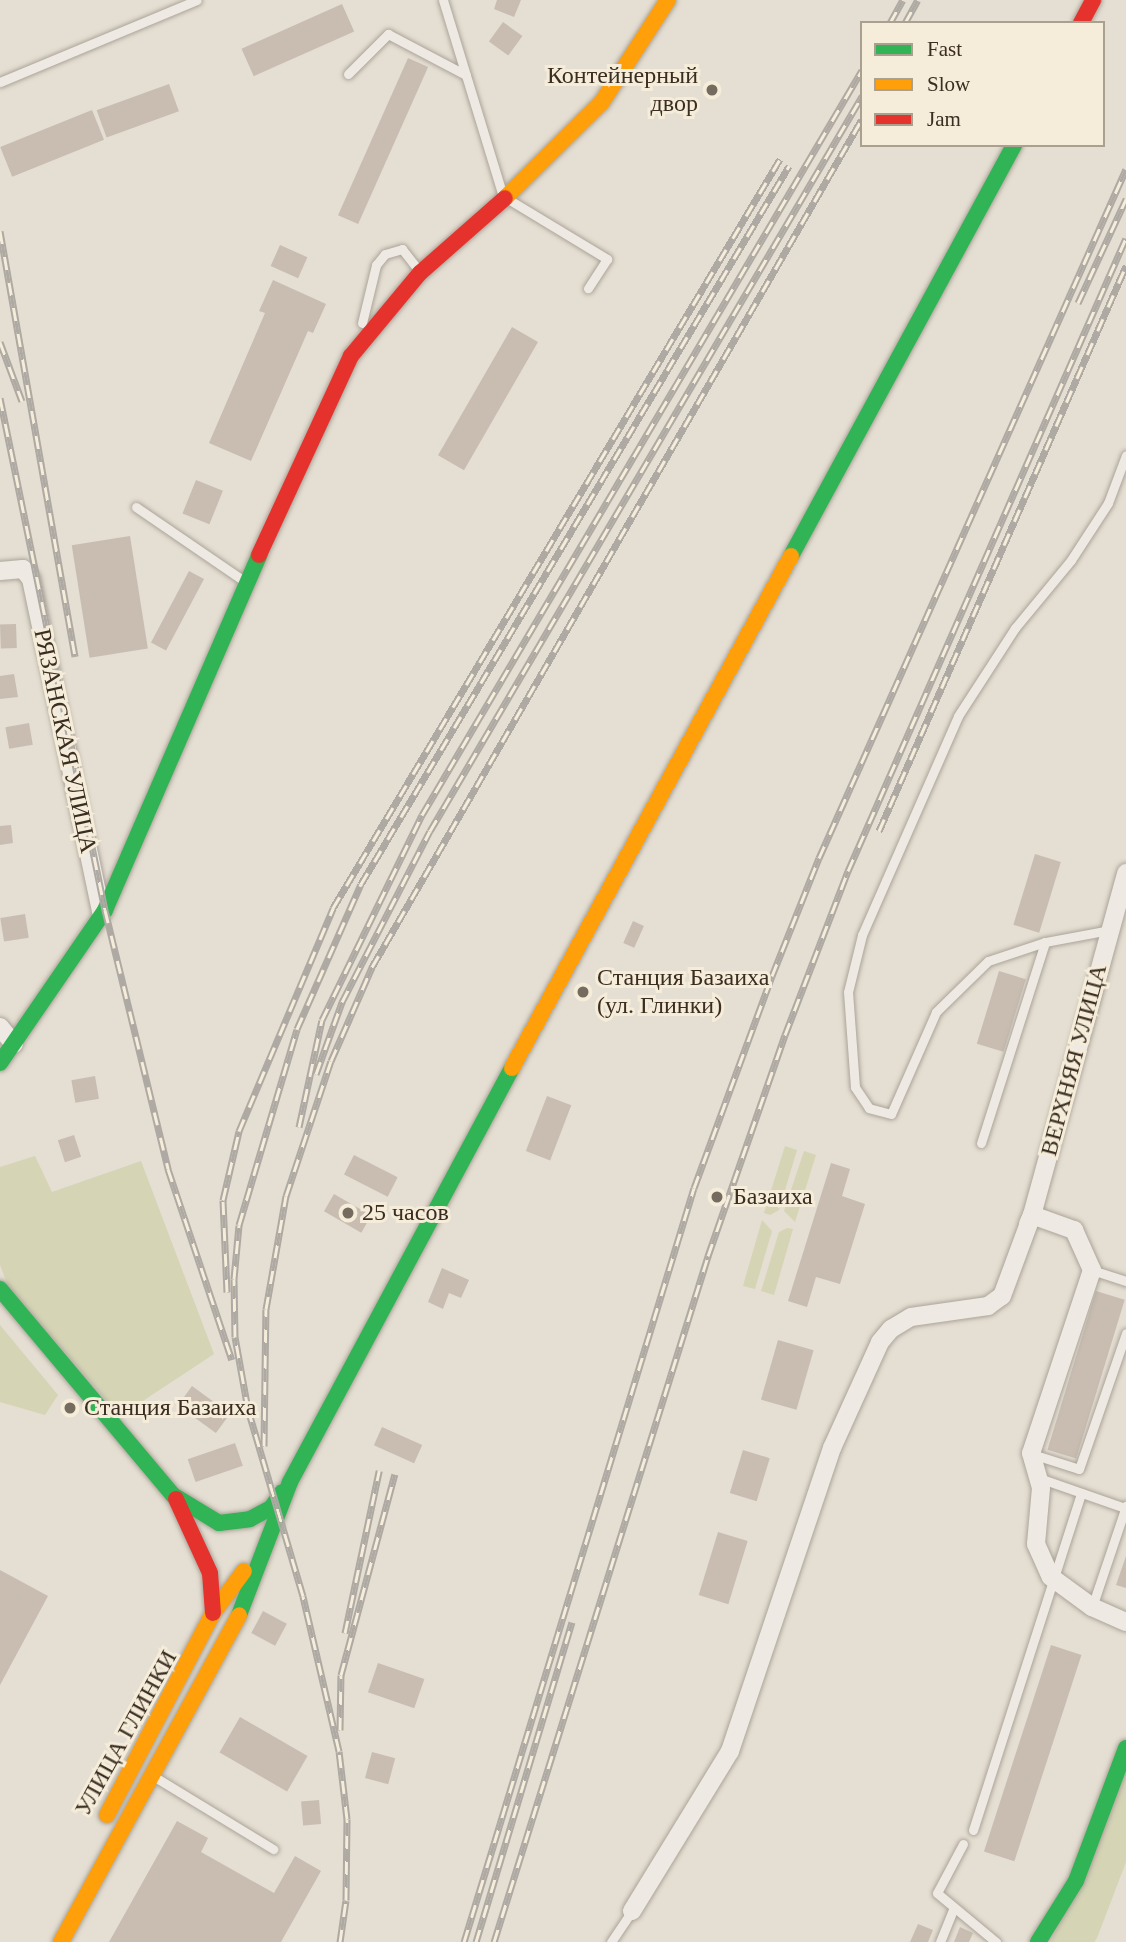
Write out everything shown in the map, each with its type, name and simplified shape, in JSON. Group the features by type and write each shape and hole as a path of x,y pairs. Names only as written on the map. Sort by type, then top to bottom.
{"main road":[{"path":"0,1063 102,915 249,584 309,440 351,356 375,322 420,273 503,196 545,162 602,102 668,0"},
{"path":"1082,21 1093,0"},
{"path":"229,1557 245,1579 290,1482 1013,147"},
{"path":"1,1289 173,1495 215,1539"},
{"path":"173,1495 219,1523 250,1519 271,1508 290,1482"},
{"path":"173,1495 211,1573 213,1613"},
{"name":"УЛИЦА ГЛИНКИ","path":"99,1829 204,1637 213,1613 245,1579"},
{"name":"УЛИЦА ГЛИНКИ","path":"61,1942 235,1628 245,1579"},
{"path":"1038,1942 1076,1881 1126,1748"}],"street":[{"name":"РЯЗАНСКАЯ УЛИЦА","path":"0,571 23,569 31,579 102,915"},
{"name":"ВЕРХНЯЯ УЛИЦА","path":"632,1910 730,1751 832,1448 880,1342 891,1329 911,1317 988,1306 1002,1296 1032,1215 1126,873"},
{"path":"0,1027 15,1044"},
{"path":"1032,1215 1074,1230 1092,1270 1031,1453 1039,1478 1036,1544 1051,1577 1091,1607 1126,1622"}],"lane":[{"path":"0,82 197,0"},
{"path":"443,0 503,196 607,259 588,288"},
{"path":"348,74 388,34 466,75"},
{"path":"351,356 376,265 385,254 402,249 420,273"},
{"path":"1110,930 1045,942 988,961 936,1012 891,1114 869,1108 855,1087 848,992 862,935 958,716 1015,628 1071,560 1108,503 1126,455"},
{"path":"136,507 249,584"},
{"path":"981,1143 1045,942"},
{"path":"1092,1270 1126,1281"},
{"path":"1031,1453 1079,1469 1126,1333"},
{"path":"1039,1478 1126,1507 1091,1607"},
{"path":"973,1830 1051,1577 1081,1493"},
{"path":"153,1776 273,1849"},
{"path":"963,1844 937,1894 996,1942"},
{"path":"940,1942 953,1909"},
{"path":"611,1942 632,1910"}],"green space":[{"path":"785,1146 797,1150 779,1210 770,1215 764,1213"},
{"path":"804,1151 816,1155 795,1222 784,1211"},
{"path":"35,1156 52,1192 141,1161 214,1354 120,1416 8,1286 0,1265 0,1167"},
{"path":"762,1220 772,1231 755,1289 743,1286"},
{"path":"787,1228 793,1229 774,1295 761,1291 779,1232"},
{"path":"0,1325 58,1395 45,1415 0,1402"},
{"path":"1126,1772 1126,1862 1097,1938 1094,1942 1051,1942"}],"building":[{"path":"497,0 521,0 514,17 494,9"},
{"path":"342,4 354,31 254,76 242,49"},
{"path":"503,22 522,36 508,56 489,41"},
{"path":"408,58 428,67 358,224 338,215"},
{"path":"169,84 179,111 107,138 97,110"},
{"path":"92,110 104,140 12,177 0,147"},
{"path":"280,245 307,257 298,278 271,266"},
{"path":"273,280 326,304 313,333 308,331 251,461 209,443 265,313 259,311"},
{"path":"512,327 538,342 464,470 438,455"},
{"path":"196,480 223,491 209,524 183,513"},
{"path":"130,536 148,649 90,658 72,545"},
{"path":"189,571 204,579 166,650 151,643"},
{"path":"16,624 17,648 1,649 0,625"},
{"path":"14,674 18,697 0,699 0,676"},
{"path":"29,723 33,745 9,749 5,727"},
{"path":"11,825 13,843 0,845 0,826"},
{"path":"1035,854 1061,862 1039,933 1013,925"},
{"path":"25,914 29,938 4,942 0,918"},
{"path":"633,921 644,926 634,948 623,943"},
{"path":"999,971 1026,979 1004,1052 977,1044"},
{"path":"95,1076 99,1099 75,1103 71,1080"},
{"path":"547,1096 571,1105 550,1160 526,1151"},
{"path":"74,1135 81,1157 65,1162 58,1140"},
{"path":"354,1155 398,1177 388,1197 344,1175"},
{"name":"Базаиха","path":"831,1163 850,1169 842,1196 865,1204 840,1284 816,1277 807,1307 788,1301"},
{"name":"25 часов","path":"334,1194 371,1216 361,1233 324,1211"},
{"path":"442,1268 469,1280 461,1298 449,1293 443,1309 428,1302"},
{"path":"1096,1291 1125,1300 1076,1459 1047,1450"},
{"path":"778,1340 814,1350 796,1410 761,1400"},
{"path":"192,1386 230,1414 216,1433 178,1405"},
{"path":"382,1427 422,1445 414,1463 374,1445"},
{"path":"235,1443 243,1466 196,1482 188,1459"},
{"path":"743,1450 770,1458 757,1501 730,1493"},
{"path":"718,1532 748,1541 728,1604 699,1595"},
{"path":"1126,1556 1126,1588 1116,1585"},
{"path":"0,1570 48,1596 0,1685"},
{"path":"263,1611 287,1624 275,1646 251,1633"},
{"path":"1051,1645 1081,1655 1014,1861 984,1851"},
{"path":"378,1663 424,1679 414,1708 368,1692"},
{"path":"240,1717 308,1756 287,1792 220,1753"},
{"path":"372,1752 395,1758 388,1784 365,1778"},
{"path":"319,1800 321,1824 303,1825 301,1802"},
{"path":"177,1821 208,1838 201,1852 274,1893 295,1856 321,1871 281,1942 109,1942"},
{"path":"918,1924 933,1930 928,1942 910,1942"},
{"path":"960,1927 973,1933 969,1942 954,1942"}],"railway":[{"path":"891,21 903,0"},
{"path":"906,21 918,0"},
{"path":"299,1127 322,1020 422,815 860,73"},
{"path":"316,1074 342,1002 430,831 860,99"},
{"path":"264,1446 266,1309 286,1196 331,1061 372,967 860,122"},
{"path":"227,1292 223,1200 239,1131 333,908 780,159"},
{"path":"340,1942 346,1900 347,1819 339,1751 303,1596 248,1409 235,1337 234,1279 239,1225 297,1029 361,884 789,166"},
{"path":"464,1942 694,1188 772,976 819,858 1126,169"},
{"path":"1078,303 1126,199"},
{"path":"0,231 75,656"},
{"path":"494,1942 708,1256 785,1035 848,871 1126,238"},
{"path":"879,831 1126,266"},
{"path":"0,342 22,401"},
{"path":"0,398 105,910 168,1169 232,1360"},
{"path":"345,1633 379,1471"},
{"path":"340,1730 341,1675 395,1474"},
{"path":"476,1942 572,1622"}],"traffic: fast":[{"path":"791,556 1013,147"},
{"path":"0,1063 105,910 259,555"},
{"path":"239,1615 290,1482 512,1068"},
{"path":"0,1289 173,1495"},
{"path":"173,1495 219,1523 250,1519 271,1508 282,1492"},
{"path":"1038,1942 1076,1881 1126,1748"}],"traffic: slow":[{"path":"505,198 602,102 668,0"},
{"path":"512,1068 791,556"},
{"path":"107,1815 213,1613 244,1571"},
{"path":"61,1942 239,1615"}],"traffic: jam":[{"path":"1082,21 1093,0"},
{"path":"259,555 351,356 420,273 505,198"},
{"path":"176,1499 210,1573 213,1613"}],"place":[{"name":"Контейнерный двор","path":"712,90"},
{"name":"Станция Базаиха (ул. Глинки)","path":"583,992"},
{"name":"Базаиха","path":"717,1197"},
{"name":"25 часов","path":"348,1213"},
{"name":"Станция Базаиха","path":"70,1408"}]}
